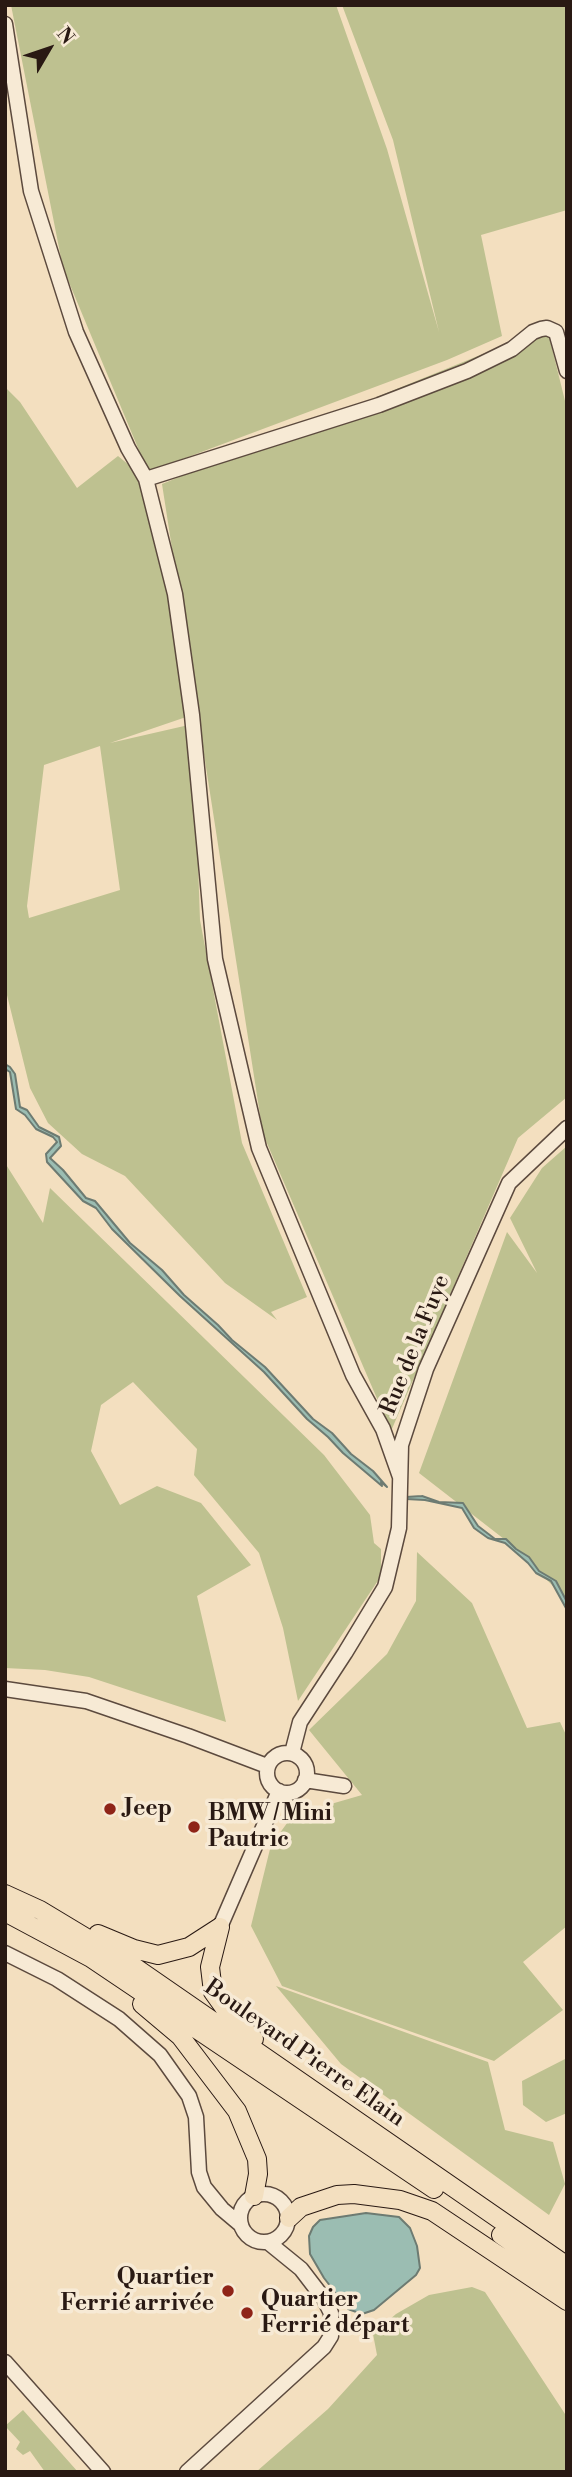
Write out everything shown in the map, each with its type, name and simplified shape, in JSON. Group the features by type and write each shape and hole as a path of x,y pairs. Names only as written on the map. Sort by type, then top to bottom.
{"main road":[{"name":"Boulevard Pierre Elain","path":"5,1894 40,1910 133,1965 567,2266"},
{"path":"40,1910 134,1949 158,1955 189,1947 220,1927"},
{"name":"Boulevard Pierre Elain","path":"5,1912 91,1958 468,2211 567,2282"},
{"path":"5,1919 144,2006 180,2036 237,2111 257,2159 258,2174 250,2198"},
{"path":"220,1927 211,1967 214,1992 228,2013 291,2075"},
{"path":"288,2224 301,2207 337,2195 354,2194 400,2200 432,2211 567,2301"}],"street":[{"path":"5,24 32,191 76,332 128,448 146,479 176,594 192,715 215,959 260,1148 353,1375 383,1429 400,1477"},
{"path":"146,479 379,405 467,371 512,349 541,329 556,332 567,371"},
{"name":"Rue de la Fuye","path":"292,1753 300,1721 385,1587 398,1528 401,1445 426,1369 509,1183 567,1128"},
{"path":"5,1689 86,1701 267,1766"},
{"path":"280,1753 292,1753 298,1756 306,1767 305,1780 297,1790 285,1793 274,1788 267,1778 267,1766 280,1753"},
{"path":"305,1780 344,1786"},
{"path":"220,1927 279,1791"},
{"path":"5,1953 45,1972 119,2019 160,2055 189,2096 196,2117 200,2172 204,2186 222,2209 241,2225 248,2237 261,2243 269,2243 282,2235 288,2224"},
{"path":"204,2186 226,2199 268,2194 280,2199 288,2211 288,2224 301,2269"},
{"path":"241,2225 241,2212 250,2198"},
{"path":"187,2472 324,2347 331,2336 331,2313 324,2299 301,2269 269,2243"},
{"path":"5,2362 103,2472"}],"green space":[{"path":"11,5 336,5 387,149 439,332 393,140 342,5 567,5 567,210 481,235 502,336 447,360 148,472 63,268"},
{"path":"547,328 567,409 567,1097 518,1138 391,1431 263,1134 162,484"},
{"path":"5,387 20,402 77,488 118,456 146,479 192,715 110,743 193,724 200,920 242,1143 307,1297 271,1312 277,1320 225,1283 125,1176 82,1154 48,1123 30,1088 5,987","holes":["100,746 120,890 29,918 27,906 44,765"]},
{"path":"567,1146 567,1600 513,1546 419,1473 507,1232 537,1273 510,1218 542,1168"},
{"path":"5,1163 43,1223 50,1188 324,1455 370,1515 374,1543 381,1549 381,1576 298,1701 283,1628 259,1553 194,1475 197,1449 133,1382 101,1405 91,1451 120,1505 157,1486 201,1503 251,1565 197,1596 226,1722 89,1677 45,1670 5,1668"},
{"path":"417,1552 472,1603 527,1728 560,1722 567,1737 567,1926 523,1962 563,2010 494,2061 282,1986 251,1926 271,1845 293,1815 362,1795 309,1730 387,1654 416,1601"},
{"path":"276,1986 488,2062 505,2130 553,2142 565,2184 549,2215 341,2064"},
{"path":"567,2058 567,2113 546,2122 523,2105 522,2081"},
{"path":"472,2287 485,2292 567,2417 567,2472 256,2472 328,2409 377,2355 373,2334 396,2314 429,2295"},
{"path":"23,2410 78,2472 45,2472 30,2451 23,2455 16,2449 20,2442 5,2426"}],"water":[{"path":"5,1064 15,1074 20,1107 27,1110 39,1127 59,1137 61,1146 50,1158 86,1198 95,1201 130,1243 162,1270 184,1295 232,1340 265,1367 313,1419 332,1433 387,1487 381,1482 382,1486 343,1453 307,1419 264,1372 180,1296 112,1229 96,1208 83,1201 47,1162 46,1154 57,1142 53,1137 36,1129 25,1115 16,1109 10,1072 5,1069"},
{"path":"422,1496 439,1502 463,1503 478,1526 495,1539 506,1539 529,1557 539,1571 556,1581 567,1602 567,1610 551,1581 536,1573 505,1543 488,1538 474,1528 462,1508 406,1499"},
{"path":"366,2213 399,2217 410,2228 417,2246 420,2268 416,2275 374,2310 362,2314 348,2309 324,2278 310,2254 309,2236 320,2220"}],"place":[{"name":"Jeep","path":"110,1809"},
{"name":"BMW / Mini Pautric","path":"194,1827"},
{"name":"Quartier Ferrié arrivée","path":"228,2291"},
{"name":"Quartier Ferrié départ","path":"247,2313"}]}
